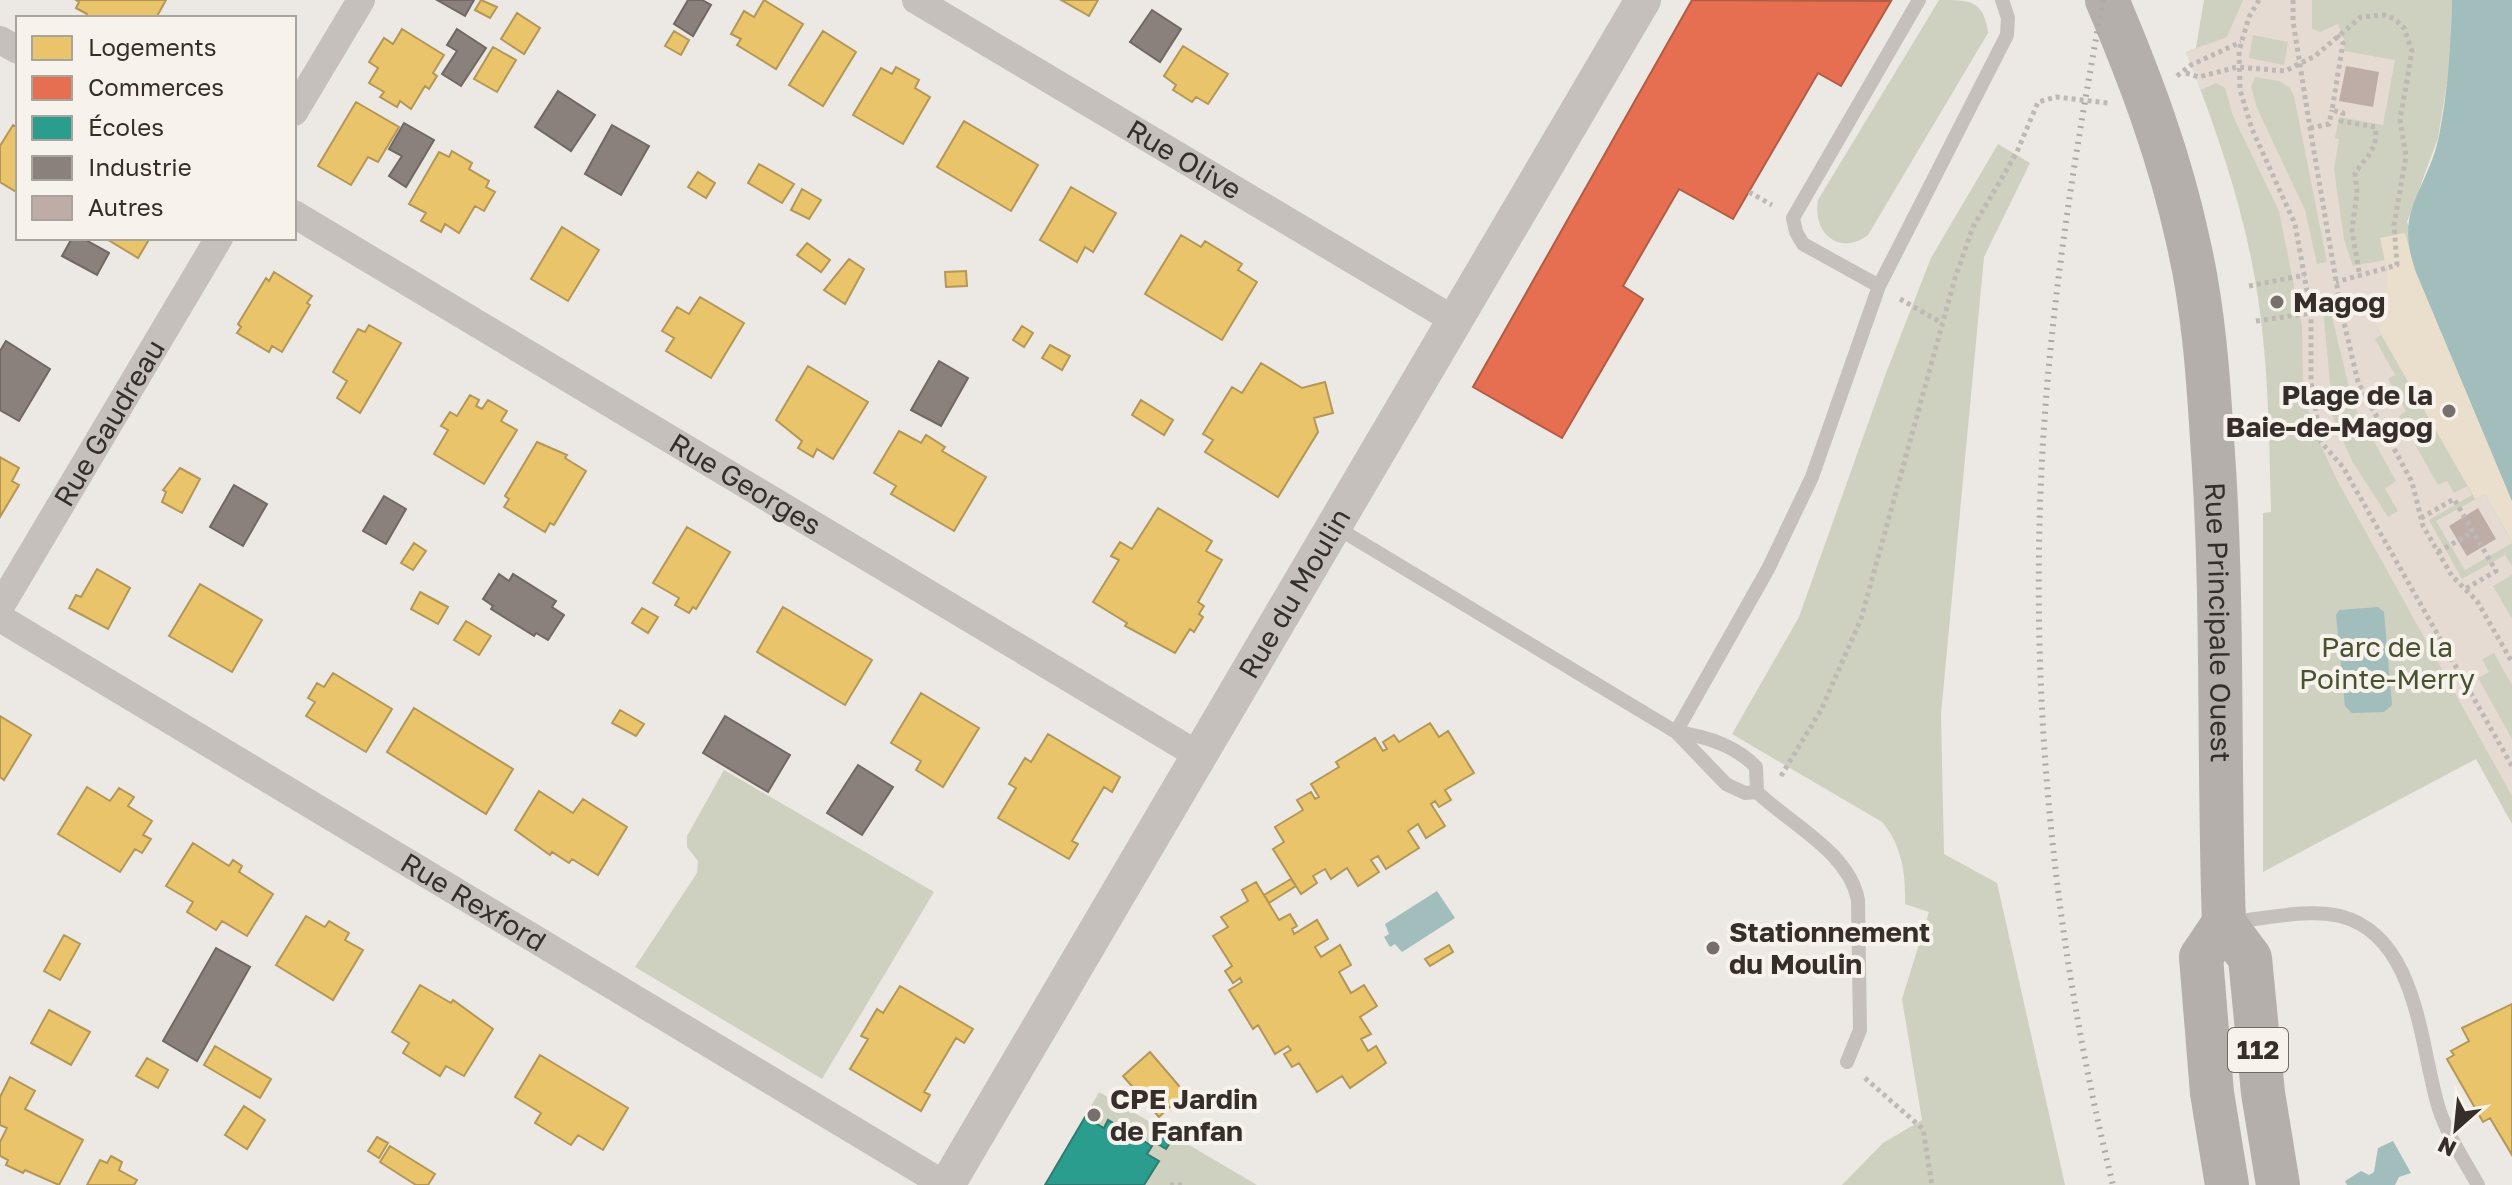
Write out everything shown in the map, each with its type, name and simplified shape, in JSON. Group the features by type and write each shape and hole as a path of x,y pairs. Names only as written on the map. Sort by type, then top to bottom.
{"main road":[{"name":"Rue Principale Ouest","path":"2107,0 2144,88 2170,168 2189,241 2202,326 2219,581 2224,923"},
{"name":"112","path":"2227,1185 2212,1093 2201,957 2224,923 2250,958 2263,1093 2278,1185"}],"street":[{"path":"296,109 361,0"},
{"name":"Rue Olive","path":"916,0 1454,320"},
{"name":"Rue du Moulin","path":"946,1185 1643,0"},
{"name":"Rue Georges","path":"296,215 1198,755"},
{"name":"Rue Gaudreau","path":"0,607 218,240"},
{"name":"Rue Rexford","path":"0,618 946,1185"}],"lane":[{"path":"1879,286 1803,244 1793,218 1919,0"},
{"path":"1676,732 1768,569 1812,477 1879,286 2007,35 2008,18 2002,0"},
{"path":"1333,525 1676,732 1726,784 1745,793 1757,792 1836,860 1856,891 1860,1030 1847,1062"},
{"path":"1676,732 1703,735 1746,757 1756,767 1757,792"},
{"path":"2224,923 2321,913 2352,920 2376,939 2411,992 2422,1023 2439,1108 2454,1143 2478,1185"}],"path":[{"path":"2259,0 2241,42 2237,67 2243,105 2295,224 2311,313 2311,382 2321,442 2343,467 2512,766"},
{"path":"2293,0 2293,21 2336,282 2363,397 2412,482 2421,518 2438,552 2452,576 2477,601 2512,662"},
{"path":"2241,42 2191,65 2186,73 2199,77 2237,67 2285,71 2302,64 2361,17 2384,15 2404,28 2412,51 2400,120 2406,156 2394,225 2397,265 2336,282"},
{"path":"2310,128 2329,124 2343,43 2337,35"},
{"path":"1757,792 1785,772 1821,710 1847,654 1879,563 1942,323 1973,227 2017,152 2038,102 2056,97 2108,103"},
{"path":"2332,110 2343,113 2341,121 2375,127 2377,132 2371,153 2355,173 2357,193 2352,231 2360,277"},
{"path":"2249,286 2305,275"},
{"path":"1879,286 1942,323"},
{"path":"2256,321 2311,313"},
{"path":"2421,518 2454,499 2496,571 2465,589"},
{"path":"2438,552 2473,532"},
{"path":"1847,1062 1923,1129 1932,1185"},
{"path":"1170,1185 1182,1185"}],"green space":[{"path":"1939,0 1974,4 1983,14 1988,33 1868,235 1857,241 1838,242 1830,238 1819,222 1818,200"},
{"name":"Parc de la Pointe-Merry","path":"2204,0 2452,0 2451,58 2438,138 2407,222 2512,501 2512,824 2476,759 2263,872 2263,513 2271,512 2266,379 2262,325 2246,235 2219,142 2186,52 2196,48"},
{"path":"1998,144 2030,163 1984,257 1941,714 1944,854 1997,883 2065,1185 1842,1185 1883,1143 1922,1120 1902,999 1929,912 1905,904 1901,861 1894,840 1882,822 1732,734 1799,617 1886,373 1931,258"},
{"path":"724,770 934,892 822,1079 635,967 697,873 698,861 687,847 687,836"},
{"path":"1099,1092 1257,1185 1144,1185 1159,1161 1147,1154 1152,1146 1109,1120 1104,1128 1085,1117"}],"sand":[{"name":"Plage de la Baie-de-Magog","path":"2405,233 2416,272 2512,501 2512,542 2485,494 2475,499 2367,310 2378,303 2387,271 2380,238"}],"shaded area":[{"path":"2243,0 2312,0 2312,29 2320,32 2338,24 2345,42 2344,51 2395,60 2383,125 2339,117 2334,169 2344,240 2353,266 2385,260 2388,282 2385,294 2367,310 2381,335 2375,339 2395,375 2388,379 2406,411 2399,416 2438,485 2447,481 2454,493 2467,486 2472,495 2429,520 2462,579 2505,555 2512,566 2512,575 2493,586 2512,619 2512,685 2494,653 2482,659 2489,672 2478,678 2512,739 2512,796 2337,480 2311,424 2303,378 2302,326 2279,211 2233,116 2225,88 2216,83 2201,90 2186,52 2227,37","holes":["2253,35 2288,42 2284,65 2249,58","2255,77 2279,81 2290,88 2294,96 2327,262 2317,264 2305,210 2257,108 2251,87","2327,296 2353,404 2396,481 2385,489 2398,511 2388,517 2352,461 2333,417 2322,297"]},
{"path":"2485,494 2512,543 2465,570 2436,521"}],"water":[{"path":"2452,0 2512,0 2512,501 2416,272 2410,250 2410,216 2434,156 2442,119"},
{"path":"2378,607 2384,612 2392,705 2384,712 2352,713 2345,706 2336,615 2339,610"},
{"path":"1437,891 1455,918 1402,952 1395,944 1390,947 1384,937 1389,934 1385,924"},
{"path":"2393,1141 2411,1173 2399,1177 2395,1185 2347,1185 2345,1181 2361,1171 2369,1175 2374,1172 2378,1148"}],"building: Logements":[{"path":"76,0 166,0 157,16 86,16 76,8 79,2"},
{"path":"481,0 497,7 490,18 475,10"},
{"path":"764,0 803,24 776,69 737,45 741,39 731,34 744,11 754,17"},
{"path":"1061,0 1098,0 1089,16"},
{"path":"517,13 540,28 524,54 501,39"},
{"path":"402,29 444,55 433,73 437,76 429,89 425,86 411,109 400,101 397,107 380,97 384,92 369,83 378,68 369,62 384,38 393,44"},
{"path":"674,31 689,40 681,55 665,46"},
{"path":"823,31 856,52 823,106 789,85"},
{"path":"1183,46 1228,74 1208,104 1196,97 1192,102 1173,90 1176,85 1164,76"},
{"path":"493,47 516,60 497,92 474,79"},
{"path":"896,67 919,80 915,88 930,97 903,144 853,115 881,68 892,74"},
{"path":"356,102 399,127 378,162 368,157 351,185 318,166"},
{"path":"964,121 1038,165 1011,211 937,167"},
{"path":"13,125 16,127 16,192 0,182 0,146"},
{"path":"452,151 472,163 469,169 489,181 486,187 495,192 484,211 475,206 459,233 445,224 441,232 421,221 426,213 409,204 439,152 449,157"},
{"path":"759,164 794,184 782,203 748,183"},
{"path":"698,172 715,183 706,198 688,187"},
{"path":"1071,187 1116,213 1093,252 1085,247 1077,262 1040,240"},
{"path":"802,189 821,200 809,219 791,210"},
{"path":"562,227 599,250 568,301 531,279"},
{"path":"1181,235 1201,247 1205,241 1242,264 1238,270 1257,282 1222,340 1145,294"},
{"path":"108,240 149,240 138,258"},
{"path":"807,243 830,260 821,272 797,255"},
{"path":"849,259 864,269 845,304 824,290"},
{"path":"966,271 967,286 946,287 945,272"},
{"path":"274,272 312,296 307,303 310,305 282,352 272,346 269,352 237,333 241,327 238,324 266,278 269,281"},
{"path":"700,297 744,323 711,378 666,351 674,338 662,331 677,307 689,314"},
{"path":"369,325 401,343 360,413 337,398 347,381 333,372 358,329 365,332"},
{"path":"1022,326 1033,333 1024,347 1013,340"},
{"path":"1050,345 1070,356 1062,370 1042,358"},
{"path":"1261,363 1302,388 1325,382 1333,413 1314,418 1318,432 1278,497 1205,452 1213,440 1203,434 1232,387 1242,393"},
{"path":"808,366 868,402 833,459 817,449 813,457 798,448 802,441 776,420"},
{"path":"470,395 479,400 476,406 482,409 488,400 507,411 501,421 517,430 484,484 434,454 448,430 441,426 450,412 457,416"},
{"path":"1141,400 1173,420 1164,435 1132,415"},
{"path":"899,431 921,443 926,435 945,447 942,451 986,477 954,531 891,494 896,486 874,473"},
{"path":"537,442 567,455 565,458 586,471 554,525 550,523 545,532 504,507 509,499 505,496"},
{"path":"0,457 19,468 12,481 19,485 0,517"},
{"path":"180,468 200,479 182,513 162,502 166,492 163,490"},
{"path":"1158,508 1212,541 1206,551 1222,560 1198,602 1204,606 1199,614 1203,617 1194,632 1190,629 1175,653 1125,626 1127,623 1093,602 1119,560 1111,556 1120,542 1132,549"},
{"path":"687,527 730,552 696,609 693,607 689,613 675,605 679,598 653,583"},
{"path":"414,543 426,551 413,570 401,563"},
{"path":"97,569 130,588 108,629 69,608 76,595 81,597"},
{"path":"200,584 262,620 232,672 169,636"},
{"path":"420,592 448,607 438,624 411,609"},
{"path":"783,607 872,660 845,705 757,652"},
{"path":"642,608 658,617 648,633 632,623"},
{"path":"466,621 491,636 479,655 454,640"},
{"path":"333,673 392,709 366,752 306,716 315,702 308,698 317,683 324,687"},
{"path":"921,693 979,728 943,787 916,770 921,761 891,743"},
{"path":"414,708 513,769 486,814 387,752"},
{"path":"620,710 644,724 636,736 612,723"},
{"path":"0,716 31,735 4,780 0,777"},
{"path":"1430,723 1439,737 1448,731 1474,773 1445,790 1451,800 1439,807 1435,801 1431,804 1445,826 1426,838 1418,824 1408,831 1419,848 1386,869 1378,856 1371,860 1379,872 1358,886 1347,868 1331,879 1325,869 1313,876 1317,883 1301,894 1273,849 1284,842 1275,827 1303,810 1297,800 1311,792 1315,799 1319,797 1311,784 1339,767 1336,762 1375,738 1383,751 1387,749 1383,742 1394,735 1399,742"},
{"path":"1048,734 1120,777 1112,792 1104,787 1072,841 1078,844 1069,859 998,818 1016,788 1009,784 1025,758 1031,762"},
{"path":"87,787 110,801 119,788 134,797 128,806 152,821 143,835 151,839 142,853 135,849 120,872 58,834"},
{"path":"539,791 573,813 583,799 627,827 598,875 572,859 569,863 552,852 550,855 515,830"},
{"path":"193,843 229,866 233,860 242,866 239,872 273,894 247,936 222,921 216,930 187,912 193,902 166,886"},
{"path":"1291,879 1296,886 1269,903 1264,895"},
{"path":"1256,882 1279,920 1290,914 1297,926 1292,929 1294,934 1317,920 1328,939 1315,947 1321,957 1340,945 1351,965 1339,972 1351,993 1364,985 1377,1006 1360,1017 1371,1034 1361,1039 1368,1051 1376,1046 1386,1063 1350,1088 1342,1076 1317,1092 1299,1063 1292,1067 1284,1054 1291,1050 1288,1046 1275,1054 1258,1025 1253,1029 1229,990 1242,982 1240,978 1233,983 1225,971 1232,966 1213,936 1228,927 1221,917 1248,901 1242,890"},
{"path":"306,916 325,927 329,921 349,933 345,940 363,950 333,1000 276,965"},
{"path":"64,935 80,944 60,980 44,971"},
{"path":"1449,945 1453,952 1430,966 1425,959"},
{"path":"420,985 451,1003 453,1000 493,1029 464,1076 446,1066 440,1076 403,1053 409,1043 392,1032"},
{"path":"900,986 973,1029 964,1043 956,1038 924,1092 930,1095 921,1111 850,1069 868,1039 861,1036 877,1009 883,1013"},
{"path":"2512,1004 2512,1155 2490,1118 2483,1122 2447,1059 2454,1055 2451,1051 2469,1041 2462,1028"},
{"path":"49,1010 90,1032 71,1065 31,1043"},
{"path":"215,1046 271,1079 260,1098 204,1065"},
{"path":"1150,1052 1185,1093 1159,1117 1123,1076"},
{"path":"540,1055 628,1108 603,1150 578,1135 571,1145 535,1123 541,1113 515,1097"},
{"path":"147,1058 168,1070 158,1088 136,1076"},
{"path":"10,1077 35,1091 25,1109 83,1140 59,1185 6,1165 8,1160 0,1156 0,1142 7,1128 0,1125 0,1097"},
{"path":"244,1106 265,1120 247,1149 225,1135"},
{"path":"377,1137 388,1143 379,1158 368,1151"},
{"path":"390,1146 435,1174 428,1185 416,1185 380,1162"},
{"path":"111,1156 122,1162 119,1170 137,1180 134,1185 87,1185 100,1160 107,1163"}],"building: Commerces":[{"path":"1692,0 1891,1 1841,86 1818,73 1733,219 1679,189 1623,286 1643,299 1562,438 1473,387"}],"building: Écoles":[{"path":"1085,1117 1104,1128 1108,1120 1152,1146 1147,1154 1159,1161 1144,1185 1045,1185"},
{"path":"1157,1130 1172,1140 1166,1149 1151,1140"}],"building: Industrie":[{"path":"437,0 474,0 465,16"},
{"path":"688,0 702,0 711,5 693,36 674,24"},
{"path":"1152,10 1181,29 1160,62 1130,42"},
{"path":"457,29 486,48 461,86 442,74 457,51 447,45"},
{"path":"558,91 595,115 571,151 535,127"},
{"path":"404,123 434,140 406,187 389,176 402,156 389,149"},
{"path":"612,125 649,146 621,195 585,174"},
{"path":"71,240 86,240 109,253 97,275 62,256"},
{"path":"6,341 50,369 19,421 0,410 0,351"},
{"path":"939,361 968,378 941,426 911,410"},
{"path":"234,485 267,504 243,546 210,527"},
{"path":"384,496 406,509 386,544 363,531"},
{"path":"499,574 509,581 513,574 556,601 552,607 564,615 548,640 536,633 534,636 491,609 493,606 483,599"},
{"path":"725,716 790,755 768,792 703,753"},
{"path":"858,765 893,787 862,835 827,813"},
{"path":"216,948 250,967 197,1061 163,1041"}],"building: Autres":[{"path":"2346,66 2379,72 2373,107 2339,101"},
{"path":"2478,508 2496,539 2467,556 2449,526"}],"railway":[{"path":"2103,0 2075,165 2052,331 2043,442 2039,629 2050,816 2061,909 2092,1094 2113,1185"}],"place":[{"name":"Magog","path":"2277,302"},
{"name":"Plage de la Baie-de-Magog","path":"2449,411"},
{"name":"Stationnement du Moulin","path":"1713,948"},
{"name":"CPE Jardin de Fanfan","path":"1094,1115"}]}
